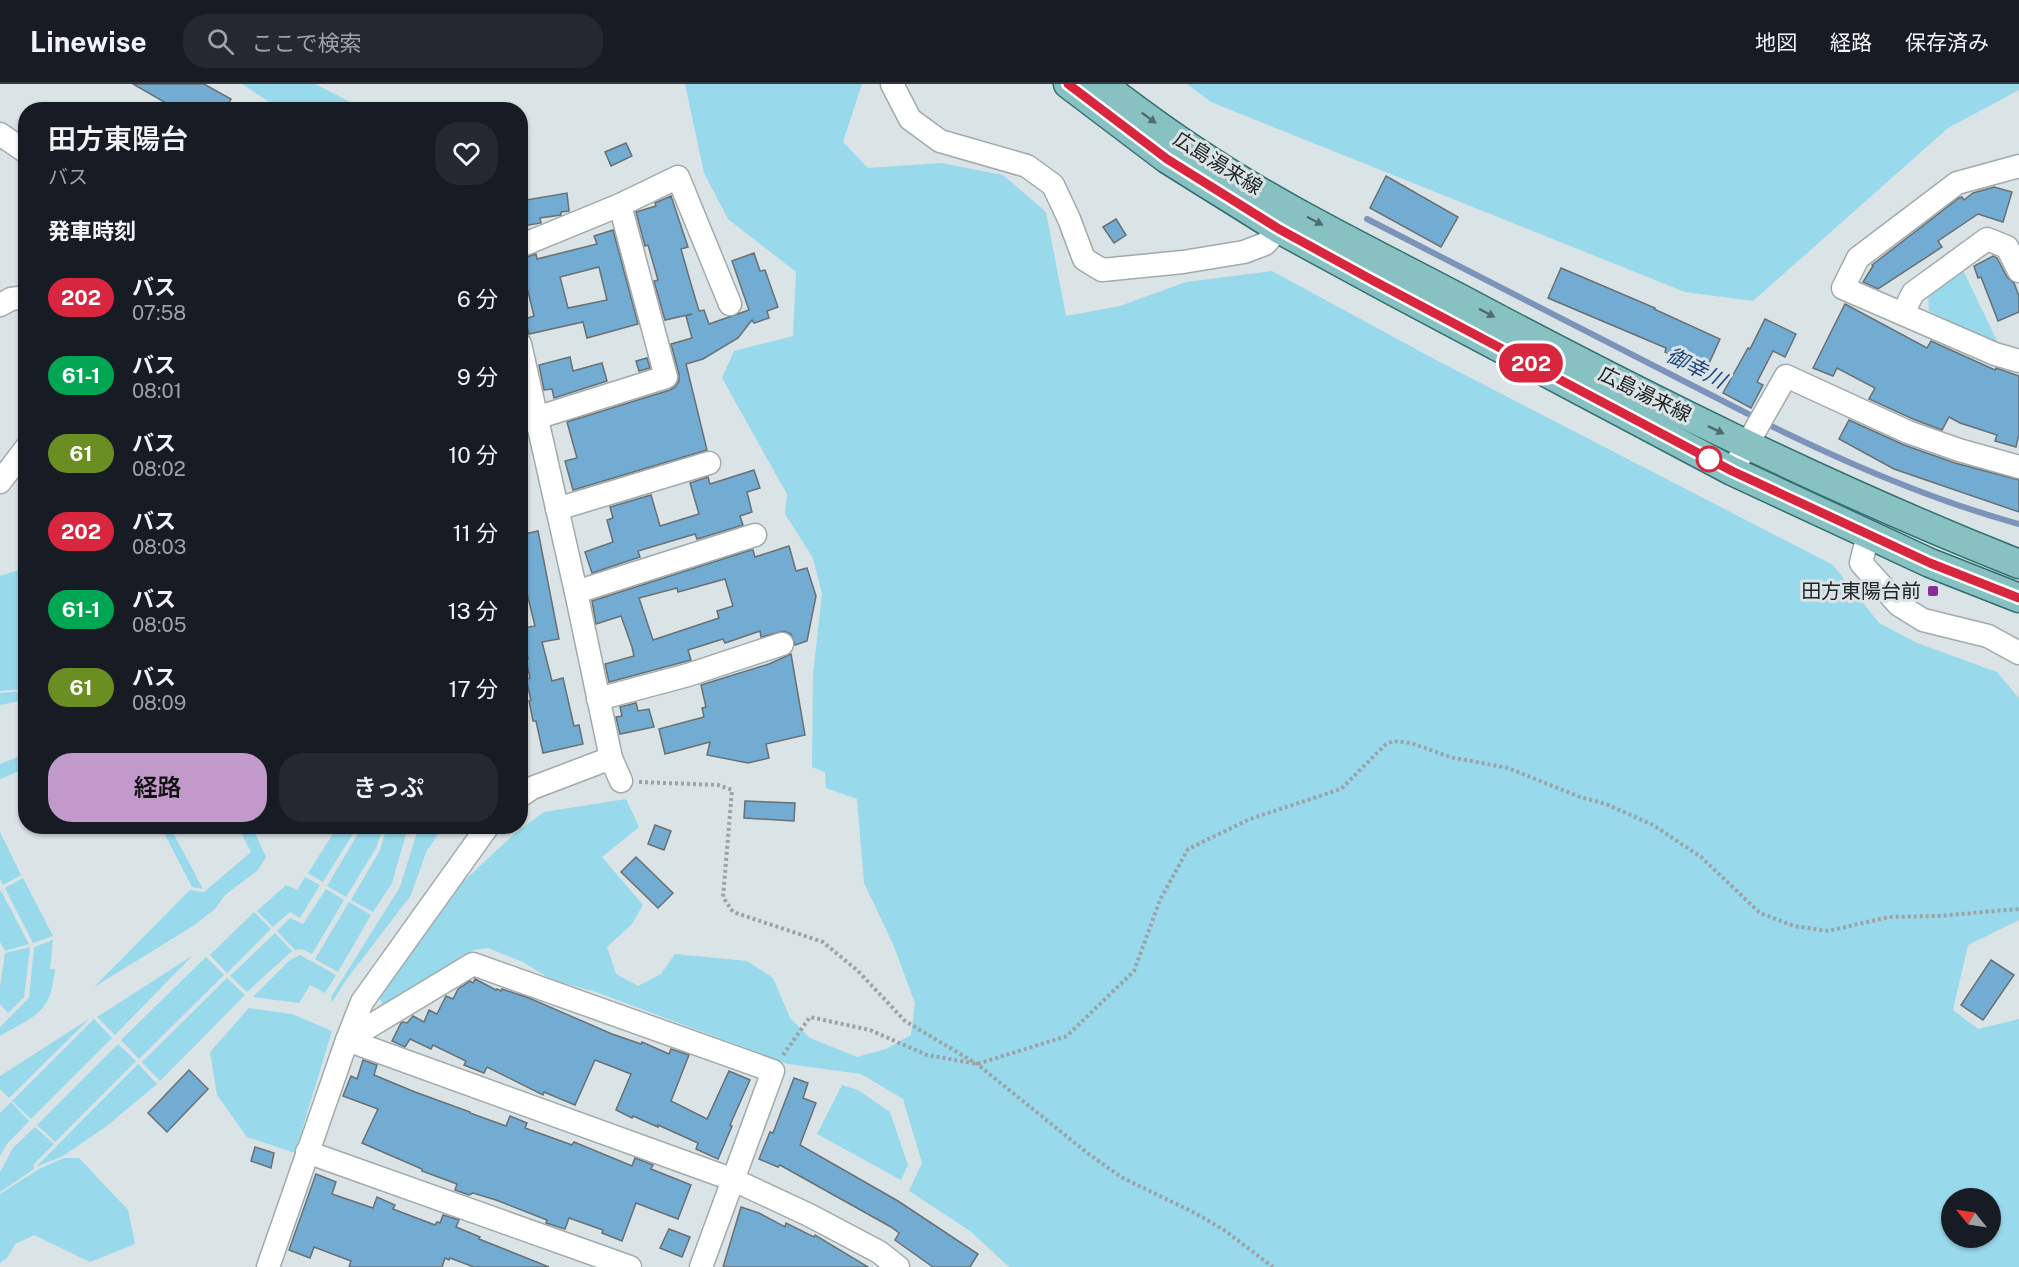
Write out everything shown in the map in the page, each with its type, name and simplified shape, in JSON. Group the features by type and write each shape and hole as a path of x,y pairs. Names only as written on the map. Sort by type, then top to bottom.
{"main road":[{"name":"広島湯来線","path":"1068,84 1167,159 1746,445 1939,532 2019,564"},
{"name":"広島湯来線","path":"1102,84 1284,218 1732,471 1930,563 2019,598"}],"street":[{"path":"891,84 910,119 940,141 1027,166 1053,185 1084,259 1102,270 1183,262 1244,252 1265,244 1284,218"},
{"path":"0,134 18,146"},
{"path":"2019,166 1957,183 1858,258 1843,288 1995,354 2019,361"},
{"path":"528,243 620,205 678,177 730,304"},
{"path":"620,205 666,377 529,420 556,509 611,758 621,781"},
{"path":"1903,313 1912,293 1987,240 2007,247 2019,271"},
{"path":"0,305 18,298"},
{"path":"1732,471 1786,376 1908,432 1959,450 2019,466"},
{"path":"0,482 18,458"},
{"path":"556,509 709,463"},
{"path":"576,592 755,535"},
{"path":"1868,535 1861,563 1899,605 1923,620 1988,636 2019,653"},
{"path":"598,699 688,675 782,644"},
{"path":"528,791 611,758"},
{"path":"268,1267 362,1002 482,834"},
{"path":"347,1040 473,964 773,1071 701,1267"},
{"path":"347,1040 734,1180 819,1220 879,1252 898,1267"},
{"path":"307,1152 630,1267"}],"path":[{"path":"773,1071 810,1017 870,1030 927,1055 977,1064 1067,1036 1134,971 1160,900 1188,849 1250,819 1341,789 1385,745 1393,741 1411,743 1450,757 1508,768 1580,797 1606,804 1653,825 1701,857 1760,913 1794,926 1828,931 1889,917 1937,916 2019,909"},
{"path":"621,781 718,785 732,790 723,897 733,912 823,942 858,971 905,1021 977,1064 1086,1152 1121,1177 1224,1230 1273,1267"}],"shaded area":[{"path":"242,84 315,84 350,102 269,102"},
{"path":"685,84 862,84 843,142 868,168 941,163 1003,175 1046,212 1066,316 1120,306 1186,282 1272,271 1436,360 1833,565 1879,623 1917,643 1997,672 2019,698 2019,920 1968,945 1953,1010 1978,1029 2019,1019 2019,1267 1009,1267 970,1231 909,1191 922,1163 903,1099 861,1074 788,1064 596,992 552,980 523,962 488,948 474,950 383,1005 379,997 464,881 514,834 528,834 528,824 544,812 626,799 639,827 602,857 643,905 632,924 607,947 616,974 638,986 661,974 675,954 747,961 773,978 790,1018 810,1038 857,1057 886,1049 911,1035 915,1003 893,944 864,883 857,799 826,788 825,772 812,767 813,674 822,594 813,558 785,514 787,494 722,378 734,351 793,336 796,272 728,219 704,173"},
{"path":"1187,84 2019,84 2019,90 1948,128 1753,301 1685,292 1211,102"},
{"path":"1962,268 1999,345 1929,311 1928,294"},
{"path":"18,570 18,690 0,691 0,576"},
{"path":"18,692 18,701 0,705 0,693"},
{"path":"18,757 18,772 0,779 0,764"},
{"path":"0,832 21,875 3,885 0,879"},
{"path":"165,834 174,834 203,889 192,887"},
{"path":"242,834 255,834 266,857 258,870 225,895 215,909 193,926 94,987 190,890 204,892 251,852"},
{"path":"333,834 353,834 323,882 308,873"},
{"path":"358,834 381,834 376,848 346,897 327,886"},
{"path":"385,834 406,834 392,883 373,912 351,900 380,850"},
{"path":"417,834 438,834 426,852 411,895 346,980 332,1002 331,997 400,887"},
{"path":"305,877 320,885 300,918 290,912 273,927 257,911 286,885 297,890"},
{"path":"23,878 53,936 33,943 5,888"},
{"path":"326,889 344,900 312,954 302,949 295,950 277,931 290,918 303,924"},
{"path":"0,891 29,944 5,951 0,942"},
{"path":"349,902 371,915 338,972 315,959"},
{"path":"254,912 271,929 227,973 210,955"},
{"path":"275,933 292,951 247,992 230,976"},
{"path":"53,940 50,969 55,969 47,1002 35,1015 0,1036 0,1027 29,998 34,947"},
{"path":"30,947 24,997 8,1013 0,1004 5,953"},
{"path":"300,955 336,975 325,993 310,985 299,1003 253,997 290,960"},
{"path":"192,956 115,1035 97,1017"},
{"path":"206,957 224,975 139,1059 121,1040"},
{"path":"227,978 245,995 160,1081 142,1062"},
{"path":"249,1008 292,1014 332,1031 295,1153 247,1137 217,1095 210,1052"},
{"path":"89,1019 9,1098 0,1089 0,1076"},
{"path":"94,1019 112,1038 31,1119 12,1101"},
{"path":"118,1044 136,1061 55,1142 37,1125"},
{"path":"138,1064 157,1084 108,1125 63,1156 36,1167"},
{"path":"842,1085 858,1090 890,1112 908,1165 901,1180 817,1134"},
{"path":"11,1102 29,1121 7,1144 0,1156 0,1113"},
{"path":"35,1127 54,1144 34,1164 34,1169 0,1192 0,1172 13,1148"},
{"path":"64,1158 79,1158 128,1210 135,1244 90,1262 34,1235 15,1244 7,1258 0,1263 0,1194 39,1169"}],"building":[{"path":"133,84 204,84 231,99 229,102 164,102"},
{"path":"626,143 632,156 611,166 605,152"},
{"path":"1386,176 1458,217 1441,247 1370,208"},
{"path":"1994,187 2012,192 2003,222 1978,214 1938,241 1942,247 1878,289 1863,282 1872,265 1959,198 1962,197 1964,200 1973,193"},
{"path":"567,193 569,211 561,212 561,215 540,218 541,223 528,225 528,200"},
{"path":"671,196 688,247 681,249 699,311 704,310 709,324 749,310 732,261 754,253 760,271 765,270 778,307 767,311 769,318 754,323 752,320 738,338 703,359 686,364 707,450 573,490 565,461 577,458 567,422 670,390 679,381 671,344 692,338 686,316 692,314 665,320 654,281 658,280 648,245 645,246 636,212 656,206 655,203"},
{"path":"1116,219 1126,235 1114,243 1103,227"},
{"path":"613,230 638,324 587,338 583,322 529,334 528,318 534,316 528,291 528,256 536,254 537,259 597,244 594,236","holes":["599,267 607,300 568,308 560,277"]},
{"path":"1993,256 1997,258 2007,277 2014,283 2019,296 2019,312 1998,321 1981,277 1978,278 1974,266"},
{"path":"1561,268 1655,308 1720,339 1706,370 1665,352 1666,348 1548,298"},
{"path":"1845,304 1927,348 1931,341 1995,370 1996,368 2019,376 2019,434 2016,447 1995,441 1997,435 1949,417 1942,430 1913,419 1869,399 1875,388 1837,368 1833,376 1813,368"},
{"path":"1765,319 1796,334 1785,357 1773,351 1757,382 1763,385 1751,408 1723,393"},
{"path":"570,357 573,371 602,363 607,381 554,398 552,389 544,390 539,365"},
{"path":"647,358 650,368 639,371 636,361"},
{"path":"1849,420 1904,445 1955,463 2019,480 2019,512 1894,469 1839,439"},
{"path":"754,470 760,488 747,492 752,512 740,516 743,525 697,539 695,534 638,551 640,557 592,573 585,552 613,542 607,520 613,518 610,507 651,495 660,526 699,514 690,483 708,477 710,484"},
{"path":"538,531 559,639 542,642 552,681 563,678 574,726 579,725 583,744 543,753 536,721 533,721 528,687 528,678 530,678 528,627 535,626 528,598 528,533"},
{"path":"789,546 796,571 807,568 816,596 807,641 795,645 791,634 784,631 761,637 760,631 725,643 723,639 688,650 691,660 609,682 605,664 634,656 621,616 596,624 592,601 751,550 755,557","holes":["725,579 733,606 717,611 719,618 653,640 639,598 677,588 678,592"]},
{"path":"791,654 805,735 766,744 769,758 748,763 707,755 710,742 665,754 659,729 704,717 702,708 706,707 701,685 769,664"},
{"path":"636,703 638,711 649,709 654,727 620,734 616,717 622,716 620,707"},
{"path":"745,801 795,803 794,821 744,818"},
{"path":"655,825 671,831 664,850 648,844"},
{"path":"636,857 673,893 658,908 621,872"},
{"path":"1991,960 2014,975 1983,1020 1961,1005"},
{"path":"475,979 496,990 501,991 502,989 529,998 612,1034 641,1044 642,1042 669,1054 671,1049 689,1055 671,1101 707,1119 729,1071 750,1080 718,1159 696,1149 698,1143 616,1110 631,1074 595,1060 575,1105 544,1092 543,1095 487,1067 484,1073 464,1065 466,1061 433,1045 431,1049 410,1039 405,1047 392,1041 401,1023 407,1023 413,1016 424,1022 429,1010 437,1014 446,996 453,999 458,989 470,981 473,983"},
{"path":"363,1060 377,1065 374,1075 470,1113 506,1126 510,1116 527,1123 525,1128 572,1145 574,1142 632,1166 635,1158 653,1165 651,1169 691,1185 678,1219 636,1203 622,1241 602,1233 603,1230 569,1218 565,1229 546,1223 547,1220 496,1200 455,1190 457,1184 422,1171 422,1169 362,1143 378,1109 343,1096 351,1076 357,1079"},
{"path":"189,1070 208,1089 167,1132 148,1113"},
{"path":"794,1078 808,1083 803,1098 816,1103 800,1145 898,1201 978,1254 970,1267 933,1267 895,1240 899,1233 891,1227 780,1165 778,1167 759,1159 770,1132 773,1133"},
{"path":"255,1147 274,1153 271,1168 251,1161"},
{"path":"316,1174 336,1182 332,1194 373,1208 377,1197 395,1205 393,1209 435,1225 437,1222 440,1223 443,1215 459,1220 456,1227 480,1237 479,1239 549,1267 474,1267 445,1258 442,1267 349,1267 351,1261 314,1247 310,1258 289,1250"},
{"path":"741,1207 759,1213 785,1227 786,1223 814,1237 815,1235 868,1267 723,1267"},
{"path":"669,1229 690,1237 682,1257 660,1248"}],"waterway":[{"name":"御幸川","path":"1367,219 1756,418"},
{"name":"御幸川","path":"1765,423 1890,480 1954,504 2019,524"}],"bus line":[{"name":"202","path":"1068,84 1167,159 1279,229 1372,280 1732,471 1930,563 2019,598"}],"place":[{"name":"田方東陽台前","path":"1933,591"}]}
